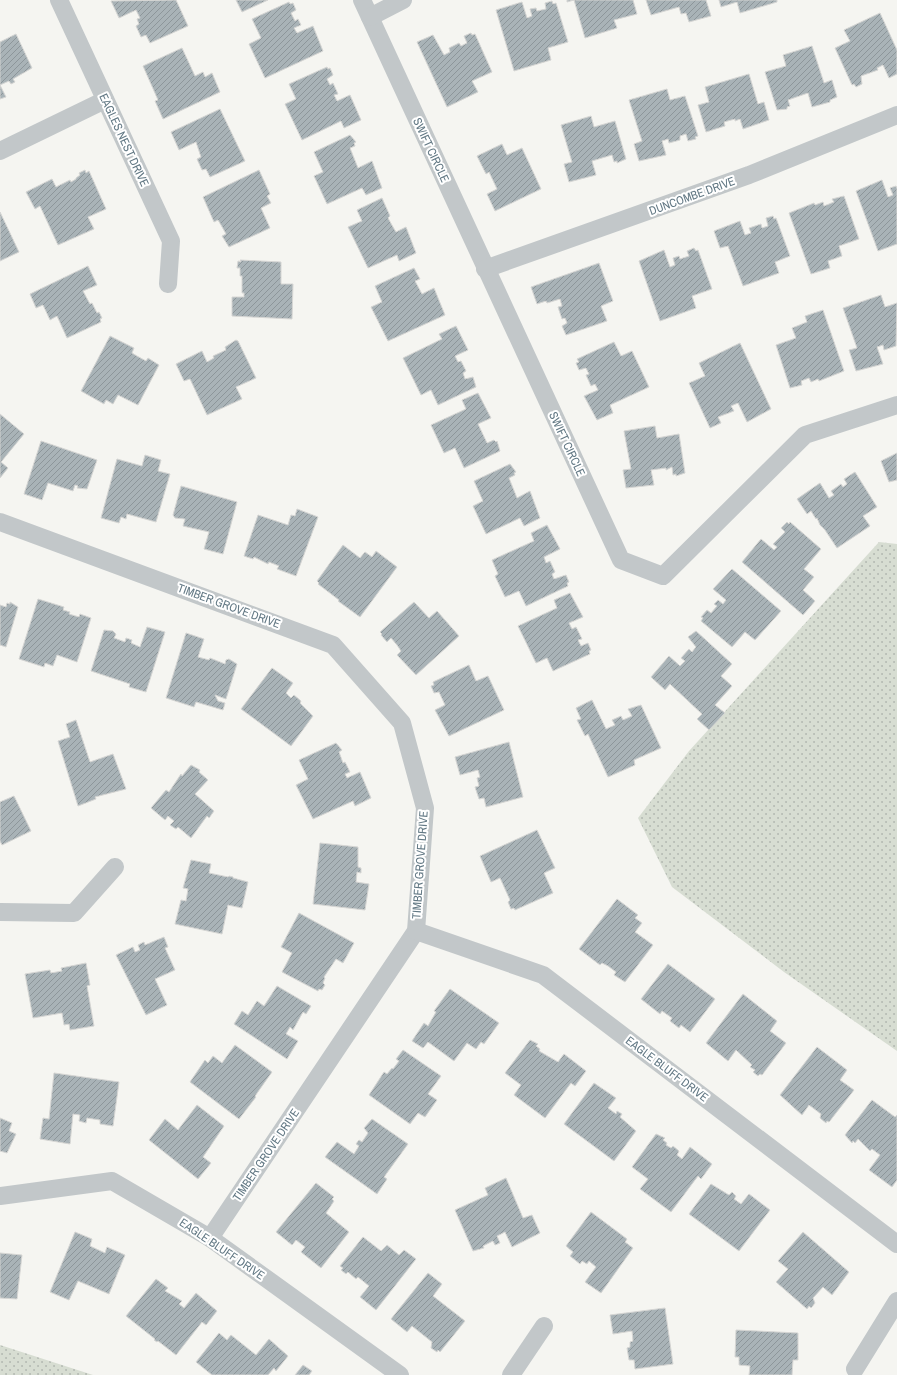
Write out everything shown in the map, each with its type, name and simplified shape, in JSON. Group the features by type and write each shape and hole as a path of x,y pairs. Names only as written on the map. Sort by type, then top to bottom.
{"street":[{"name":"EAGLES NEST DRIVE","path":"59,0 172,240 168,284"},
{"name":"SWIFT CIRCLE","path":"362,0 485,269 621,560 663,576 805,435 897,405"},
{"path":"370,17 403,0"},
{"path":"0,150 105,100"},
{"name":"DUNCOMBE DRIVE","path":"485,269 749,175 897,115"},
{"name":"TIMBER GROVE DRIVE","path":"0,522 333,644 402,723 425,808 416,931 210,1238"},
{"path":"0,912 74,913 115,867"},
{"name":"EAGLE BLUFF DRIVE","path":"416,931 544,975 897,1244"},
{"name":"EAGLE BLUFF DRIVE","path":"0,1196 112,1181 210,1238 400,1375"},
{"path":"855,1369 897,1301"},
{"path":"511,1375 544,1326"}],"shaded area":[{"path":"879,542 897,544 897,1051 784,972 672,887 638,818 689,751"},
{"path":"0,1345 93,1375 0,1375"}],"building":[{"path":"176,0 188,26 150,43 146,35 141,37 136,26 139,24 137,19 140,18 136,10 119,18 111,1"},
{"path":"236,0 268,0 242,12"},
{"path":"574,0 633,0 637,14 614,20 617,28 585,38"},
{"path":"646,0 706,0 711,16 689,22 686,13 681,14 679,7 651,15"},
{"path":"719,0 777,0 777,2 740,13 737,2 721,7"},
{"path":"552,1 553,4 556,3 568,42 548,48 551,60 514,71 496,10 522,2 527,18 532,16 530,9 536,8 537,11 546,9 545,3"},
{"path":"289,2 290,4 293,3 296,10 291,13 295,21 298,19 301,25 294,28 297,33 313,26 323,51 265,78 249,44 261,38 252,19"},
{"path":"880,13 897,50 897,74 889,78 883,65 877,68 878,70 861,76 862,84 856,87 854,84 852,85 835,48 850,41 844,30"},
{"path":"471,33 472,35 475,34 492,72 472,81 478,92 447,107 417,42 433,35 444,55 450,52 449,48 459,43 461,46 467,43 464,36"},
{"path":"16,34 32,68 13,79 15,82 11,84 9,81 0,85 0,42"},
{"path":"812,46 824,83 832,80 837,97 830,100 830,102 812,107 808,93 788,100 790,106 787,107 787,109 777,110 765,72 786,66 783,55"},
{"path":"182,48 195,76 203,72 205,77 212,73 220,92 163,119 155,101 158,100 143,66"},
{"path":"327,67 328,69 330,68 333,75 327,79 330,85 333,83 338,94 334,95 337,101 350,95 361,120 344,128 341,121 302,140 285,104 296,99 289,84"},
{"path":"749,74 758,104 764,102 769,120 743,129 740,119 735,121 735,119 724,122 725,126 706,132 698,105 709,102 705,87"},
{"path":"0,85 6,97 0,99"},
{"path":"667,89 670,100 685,96 698,136 695,137 696,139 688,141 686,134 680,136 680,140 669,143 668,139 662,141 666,155 639,161 634,144 642,141 629,100"},
{"path":"220,109 245,161 210,177 206,169 202,170 197,159 201,157 196,142 179,150 171,132"},
{"path":"591,116 594,127 615,121 626,159 617,163 617,161 614,162 612,155 592,161 596,175 569,182 564,164 572,162 561,125"},
{"path":"350,135 356,142 354,143 355,146 350,148 358,168 372,161 382,188 366,195 362,188 327,204 314,176 323,172 314,152"},
{"path":"502,144 507,155 522,148 541,189 495,211 487,194 497,189 489,172 486,174 477,156"},
{"path":"85,170 86,173 89,171 106,209 88,217 94,229 58,245 40,206 35,209 26,192 52,179 56,187 70,180 71,182 80,175 79,173"},
{"path":"259,170 270,194 267,196 271,203 261,208 270,228 229,247 222,236 226,234 218,220 214,222 203,197"},
{"path":"882,180 888,197 893,195 890,188 896,186 897,188 897,244 878,251 856,191"},
{"path":"844,196 859,239 839,246 842,256 828,261 830,268 811,274 789,213 814,203 815,205 823,202 824,206 834,202 832,199"},
{"path":"382,198 390,216 388,218 396,232 406,227 416,253 399,261 397,255 368,268 348,227 362,221 357,210"},
{"path":"0,212 19,252 0,261"},
{"path":"773,216 774,219 776,218 790,256 775,262 779,273 743,286 728,246 720,248 714,231 740,221 745,235 751,233 749,228 761,224 762,228 768,226 766,218"},
{"path":"694,248 696,251 698,250 712,289 692,296 696,308 660,321 639,261 664,250 670,267 675,265 673,258 679,256 680,259 689,256 687,251"},
{"path":"240,260 281,262 281,284 293,284 292,319 232,316 232,297 244,297 244,293 242,293 242,276 240,276 240,268 237,268 238,261 241,262"},
{"path":"599,263 613,301 601,306 607,321 566,335 562,326 567,323 565,318 562,319 558,307 562,306 560,299 537,304 531,287"},
{"path":"88,266 97,285 83,291 90,304 92,303 97,313 99,312 102,318 100,319 101,322 67,338 57,316 50,320 43,305 36,308 30,294"},
{"path":"414,268 420,279 415,281 422,294 434,288 445,315 388,341 371,307 382,302 375,286"},
{"path":"881,295 885,307 897,303 896,346 884,350 883,345 877,347 883,364 856,371 849,350 857,348 843,308"},
{"path":"823,310 844,371 819,381 818,379 811,382 809,378 801,381 802,385 790,388 776,345 796,338 792,328 807,322 805,316"},
{"path":"456,326 468,350 455,356 458,362 461,361 466,371 463,373 465,379 473,377 476,387 438,405 431,390 421,395 403,358 442,339 439,334"},
{"path":"110,336 134,348 132,353 137,356 146,361 148,358 159,365 138,405 118,395 113,404 106,400 104,404 81,391"},
{"path":"236,340 238,341 256,378 236,387 242,399 207,415 190,379 184,381 176,364 202,351 207,362 214,358 213,356 226,350 225,347"},
{"path":"614,342 621,356 632,351 649,387 610,405 613,413 597,420 584,396 598,390 595,384 591,386 586,375 589,374 586,368 579,370 576,363 579,362 577,359"},
{"path":"740,343 771,409 747,422 738,403 731,406 734,411 718,417 721,423 710,428 689,383 705,376 699,363"},
{"path":"478,393 491,418 478,424 487,443 494,440 496,442 497,441 500,451 464,468 455,448 444,453 431,425 466,409 462,400"},
{"path":"0,414 24,434 1,462 8,468 0,478"},
{"path":"655,426 657,438 679,434 685,473 676,476 676,474 673,475 672,467 666,470 666,468 651,470 654,485 626,488 623,470 631,469 624,431"},
{"path":"41,441 97,460 87,489 77,488 78,486 75,485 73,491 48,483 42,500 24,494"},
{"path":"897,453 897,480 889,482 881,461"},
{"path":"145,455 161,460 158,471 170,474 156,522 127,514 126,519 121,517 119,523 101,518 117,459 142,466"},
{"path":"510,464 516,472 514,473 515,475 509,478 517,498 530,491 540,518 524,526 520,518 486,534 473,506 483,501 474,481"},
{"path":"855,472 877,507 863,516 870,526 837,548 820,525 817,518 816,519 811,511 807,514 797,499 820,483 829,498 834,495 831,491 841,484 843,487 847,484 844,479"},
{"path":"181,486 237,502 223,554 204,549 209,532 183,526 185,519 175,518 173,515"},
{"path":"297,509 318,517 296,576 277,569 279,566 269,562 268,564 254,557 253,559 244,556 258,515 288,525 291,515 295,516"},
{"path":"787,522 789,524 790,522 821,549 804,569 814,577 803,590 815,601 803,615 742,562 761,539 774,550 777,547 773,544 785,532 781,528"},
{"path":"547,525 560,549 544,557 546,563 550,561 555,572 552,574 554,579 566,575 569,582 567,583 568,586 526,606 519,591 505,597 495,576 498,574 492,560 534,541 531,533"},
{"path":"343,545 360,558 365,552 372,557 376,551 397,567 360,617 338,601 339,600 318,584 319,583 317,581"},
{"path":"732,569 781,611 755,640 745,632 732,647 701,621 703,618 701,617 707,610 711,613 717,606 714,604 718,600 723,604 726,600 713,589"},
{"path":"570,593 583,617 569,623 572,629 576,627 582,639 578,640 581,646 588,643 591,650 589,651 590,654 553,671 547,658 536,663 518,626 557,608 554,600"},
{"path":"38,599 64,607 63,610 70,612 69,614 79,617 80,614 91,618 77,662 57,655 53,666 45,663 44,667 19,659"},
{"path":"10,602 18,607 6,647 0,645 0,605 6,607 7,603 10,604"},
{"path":"414,602 429,618 437,611 459,636 416,675 397,655 401,651 397,645 391,638 387,642 380,632"},
{"path":"147,627 165,632 146,692 129,687 130,684 91,671 104,630 113,631 116,634 114,638 125,642 126,638 132,640 131,643 140,647"},
{"path":"696,631 732,664 721,676 732,686 715,705 725,713 709,730 697,719 702,714 670,684 665,690 651,677 669,656 680,666 685,661 681,658 689,649 692,652 696,647 688,637"},
{"path":"186,633 204,639 198,657 209,660 210,658 225,664 226,660 229,659 237,664 226,699 215,695 218,701 225,703 223,710 196,702 194,707 166,698"},
{"path":"469,665 476,681 488,676 504,710 449,736 435,710 445,705 439,692 434,693 431,686 434,685 433,682"},
{"path":"272,668 293,683 286,693 291,698 294,695 313,716 291,746 241,709"},
{"path":"592,700 606,729 615,725 612,720 621,716 623,720 632,716 628,709 641,705 661,748 634,760 635,765 608,777 588,734 585,736 577,720 581,719 576,708"},
{"path":"76,720 90,762 113,754 126,789 95,797 96,799 78,806 58,741 70,737 66,724"},
{"path":"509,742 523,797 486,807 484,798 479,799 475,787 479,786 477,778 480,777 478,770 460,775 455,757"},
{"path":"336,743 342,750 339,752 343,763 345,762 350,772 345,774 347,778 360,772 371,798 355,806 353,801 313,819 296,785 308,779 299,760"},
{"path":"191,765 200,770 199,772 208,780 195,794 214,811 209,818 207,816 191,838 178,827 176,829 170,825 174,821 168,816 165,820 151,808 166,790 169,792 181,774 182,776"},
{"path":"14,796 31,831 2,845 0,841 0,802"},
{"path":"537,830 555,868 544,873 553,893 515,910 514,908 511,909 508,902 510,900 500,878 491,882 480,856"},
{"path":"320,843 358,847 358,867 361,868 361,873 357,872 356,882 369,884 365,910 313,904"},
{"path":"191,860 211,864 209,873 229,876 248,882 242,908 228,905 222,934 175,924 181,900 186,901 188,889 183,888"},
{"path":"617,899 638,915 635,918 642,923 635,932 653,945 625,982 614,975 616,972 608,966 602,963 600,965 579,949"},
{"path":"299,913 354,943 343,963 336,959 324,977 323,983 325,985 322,990 319,989 318,991 282,972 292,953 281,947"},
{"path":"164,937 168,947 165,948 175,970 155,979 167,1005 146,1015 116,955 133,947 135,952 140,950 138,945 144,942 145,945"},
{"path":"86,963 90,985 87,986 94,1026 70,1030 69,1024 64,1025 62,1013 33,1018 25,974 50,970 51,973 62,971 61,968"},
{"path":"668,964 715,999 690,1032 681,1025 679,1028 670,1021 672,1018 662,1011 660,1014 641,999"},
{"path":"277,986 311,1006 306,1014 303,1012 293,1030 290,1027 286,1034 298,1041 287,1059 234,1024 242,1011 248,1015 257,1001 264,1006"},
{"path":"450,989 499,1023 484,1044 481,1042 476,1049 467,1043 454,1061 428,1042 423,1048 412,1041 424,1023 428,1026 436,1012 434,1011"},
{"path":"743,994 777,1021 770,1031 786,1043 762,1075 760,1074 758,1076 753,1072 755,1070 750,1067 752,1065 736,1050 728,1061 706,1043"},
{"path":"530,1040 538,1044 536,1046 540,1049 539,1051 558,1062 564,1054 586,1071 575,1086 571,1083 545,1118 514,1095 521,1085 505,1073"},
{"path":"235,1045 272,1072 255,1096 256,1097 239,1119 190,1082 205,1060 208,1063 213,1056 222,1063"},
{"path":"817,1047 847,1070 840,1080 854,1090 829,1122 827,1121 826,1123 820,1118 821,1114 809,1105 802,1115 780,1095"},
{"path":"403,1050 441,1076 428,1094 437,1100 425,1117 418,1113 410,1124 369,1095 384,1072 387,1074 392,1068 393,1069 399,1061 396,1059"},
{"path":"54,1073 119,1082 113,1126 100,1124 100,1120 87,1118 86,1123 79,1121 80,1115 73,1114 70,1144 40,1139 43,1118 49,1119"},
{"path":"594,1083 616,1098 608,1108 616,1114 617,1111 622,1114 620,1117 636,1131 614,1161 564,1124"},
{"path":"872,1100 895,1117 897,1115 897,1180 892,1187 869,1170 880,1155 872,1149 870,1151 858,1139 855,1143 853,1141 852,1143 845,1135"},
{"path":"197,1105 224,1126 203,1157 211,1163 198,1179 149,1140 165,1119 178,1130"},
{"path":"0,1118 12,1123 9,1131 16,1134 7,1153 0,1151"},
{"path":"372,1119 408,1144 384,1177 387,1179 377,1194 325,1157 337,1142 354,1154 359,1146 356,1144 359,1140 362,1142 368,1133 364,1128"},
{"path":"656,1134 665,1138 663,1140 667,1143 666,1145 671,1148 673,1146 679,1151 677,1155 682,1159 690,1147 712,1164 701,1179 698,1176 671,1212 640,1189 648,1179 632,1167"},
{"path":"506,1178 523,1218 532,1215 540,1233 512,1247 505,1232 497,1236 500,1243 495,1245 493,1241 483,1246 484,1248 473,1251 455,1210 488,1195 485,1188"},
{"path":"316,1183 334,1197 332,1199 334,1201 326,1213 349,1232 321,1268 301,1252 305,1247 296,1240 292,1245 276,1232"},
{"path":"711,1184 729,1195 732,1192 736,1196 734,1199 741,1204 749,1194 770,1210 739,1251 689,1214"},
{"path":"591,1212 627,1239 625,1242 633,1248 601,1293 585,1282 596,1267 589,1261 587,1264 582,1261 580,1264 570,1256 573,1252 566,1246"},
{"path":"75,1232 92,1239 90,1246 105,1253 107,1247 125,1255 109,1294 78,1281 69,1300 50,1292"},
{"path":"803,1232 849,1272 832,1295 823,1287 813,1298 815,1303 811,1308 809,1306 807,1309 776,1282 788,1269 778,1261"},
{"path":"363,1237 381,1251 387,1245 399,1255 404,1250 416,1259 376,1310 360,1297 369,1286 358,1277 356,1279 348,1272 346,1274 341,1270 343,1268 340,1266"},
{"path":"0,1253 22,1255 17,1299 0,1298"},
{"path":"428,1273 442,1284 433,1296 465,1321 440,1352 438,1350 437,1352 431,1348 432,1342 412,1326 407,1332 391,1319"},
{"path":"156,1279 168,1288 165,1291 182,1301 179,1304 184,1308 196,1293 217,1311 206,1325 202,1322 176,1355 158,1341 157,1342 154,1340 155,1339 126,1316"},
{"path":"665,1308 673,1364 635,1369 634,1360 629,1360 627,1348 630,1347 630,1342 633,1341 632,1331 613,1334 610,1315"},
{"path":"736,1330 798,1333 798,1360 793,1360 792,1375 749,1375 750,1366 739,1365 739,1357 735,1357"},
{"path":"219,1333 227,1340 231,1335 256,1355 269,1339 288,1356 276,1371 274,1368 268,1375 212,1375 196,1362"},
{"path":"303,1365 312,1371 309,1375 295,1375"}]}
